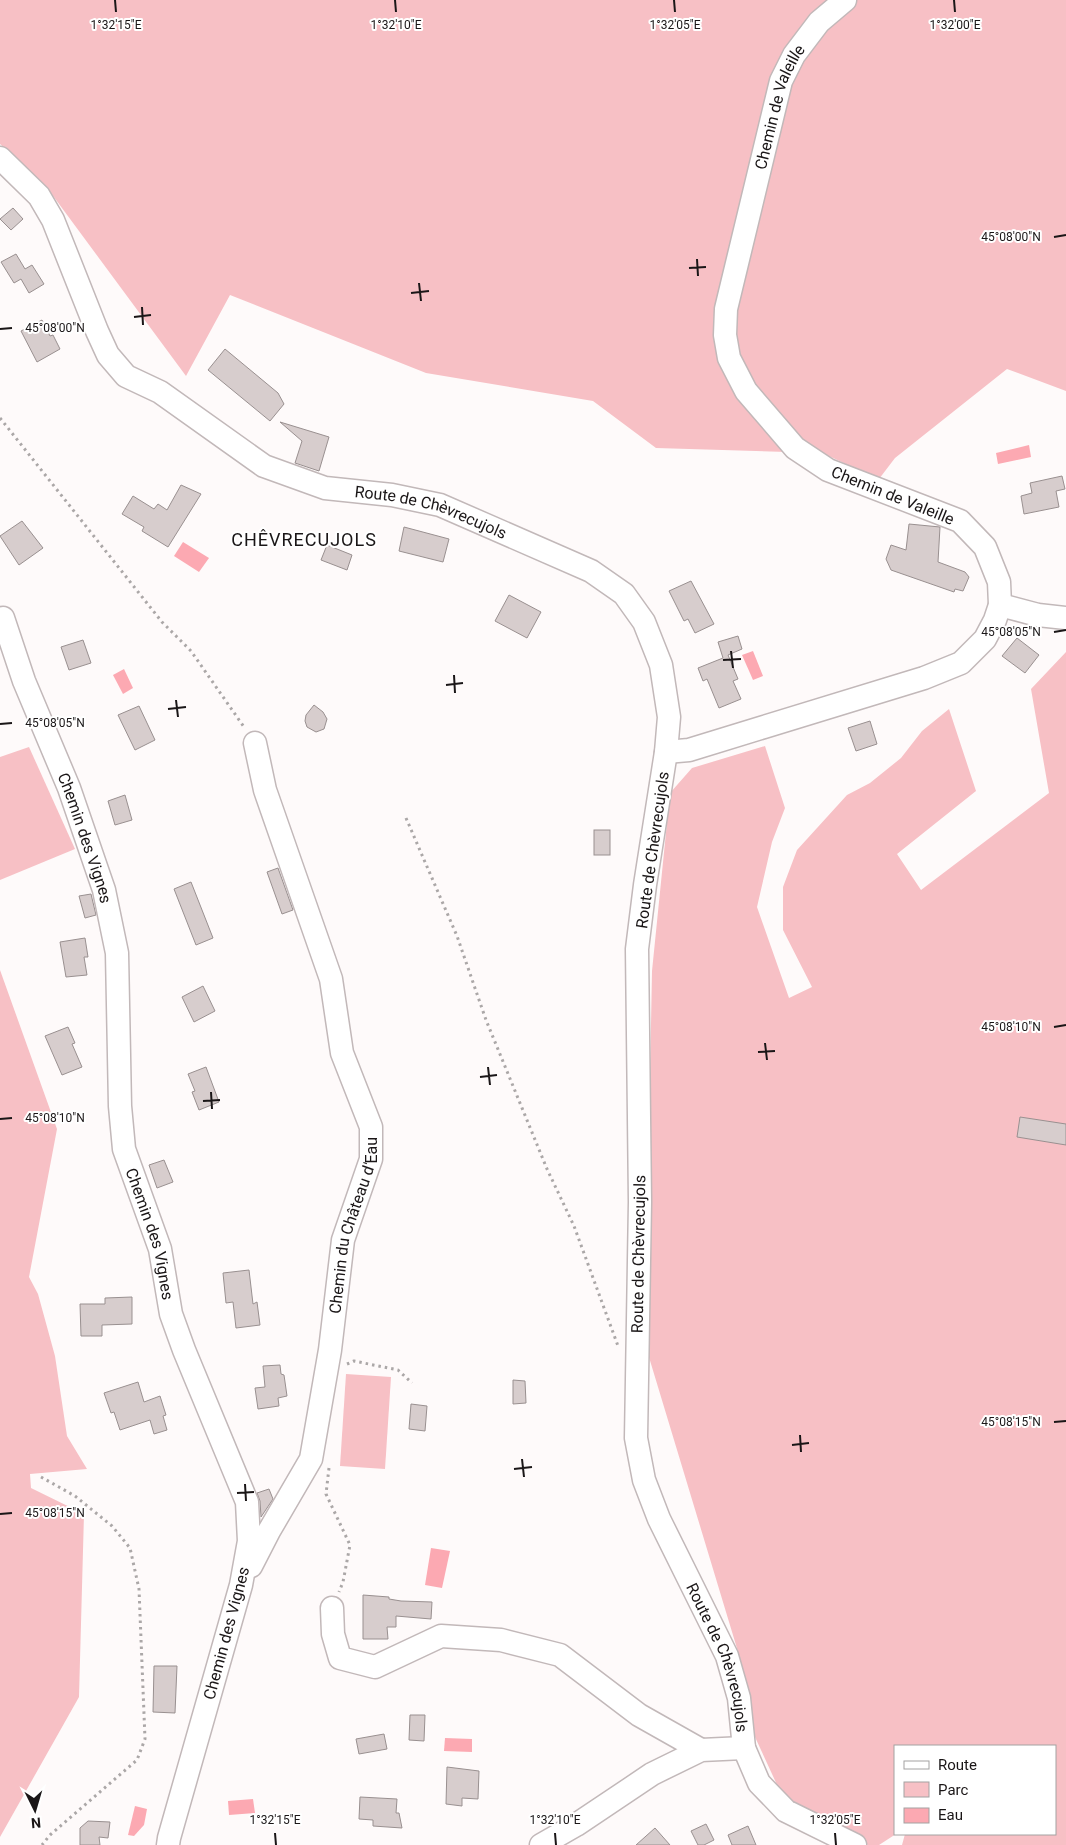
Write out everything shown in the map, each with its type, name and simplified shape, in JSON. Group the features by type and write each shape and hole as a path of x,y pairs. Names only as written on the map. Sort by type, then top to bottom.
{"street":[{"name":"Chemin de Valeille","path":"666,752 689,750 924,678 961,663 985,639 1000,605 999,582 985,547 960,521 828,470 795,448 746,391 729,358 725,335 726,309 781,81 794,55 819,22 845,0"},
{"name":"Route de Chèvrecujols","path":"0,158 39,196 53,220 97,332 108,355 126,376 160,392 264,466 325,488 392,495 440,505 591,571 624,594 644,622 661,665 669,717 666,752 637,949 640,1202 636,1438 644,1480 659,1519 727,1656 739,1698 744,1748 759,1783 786,1811 855,1845"},
{"path":"1000,605 1038,615 1066,618"},
{"name":"Chemin des Vignes","path":"3,618 24,681 69,788 104,890 117,953 120,1106 124,1149 160,1249 171,1314 247,1502 249,1541 242,1585 168,1845"},
{"name":"Chemin du Château d'Eau","path":"242,1585 269,1531 310,1459 330,1350 343,1240 371,1159 372,1127 342,1053 331,979 265,790 255,743"},
{"path":"332,1608 333,1634 340,1658 375,1667 441,1636 501,1640 560,1655 638,1715 700,1750"},
{"path":"541,1845 576,1825 652,1774 700,1750 744,1748"}],"path":[{"path":"0,418 162,622 191,651 255,743"},
{"path":"406,818 457,936 486,1020 543,1160 574,1226 619,1350 637,1362"},
{"path":"340,1367 354,1361 398,1370 412,1383"},
{"path":"329,1465 326,1494 350,1545 343,1582 332,1608"},
{"path":"41,1477 75,1496 112,1526 130,1548 139,1589 145,1739 137,1760 50,1835 42,1845"}],"green space":[{"path":"0,0 1066,0 1066,391 1007,369 895,458 879,479 822,453 656,448 593,401 426,373 230,295 186,376 45,185 0,144"},
{"path":"1066,652 1066,1845 902,1845 905,1835 1056,1835 1056,1745 894,1745 894,1835 879,1845 868,1845 784,1800 755,1737 739,1655 645,1344 652,971 670,793 692,768 765,746 785,808 772,842 757,907 789,998 812,987 783,930 783,887 797,850 847,795 870,783 901,758 922,731 949,709 976,791 897,854 921,890 1049,793 1031,689"},
{"path":"29,747 75,849 0,880 0,757"},
{"path":"0,970 57,1129 29,1277 38,1294 55,1356 67,1436 87,1469 30,1474 31,1488 84,1514 79,1697 0,1837"},
{"path":"346,1374 391,1377 385,1469 340,1466"}],"water":[{"path":"1029,445 1031,457 998,464 996,453"},
{"path":"183,542 209,558 199,572 174,556"},
{"path":"753,651 763,676 753,680 742,655"},
{"path":"124,669 133,688 123,694 113,675"},
{"path":"431,1548 450,1551 442,1588 425,1585"},
{"path":"445,1738 472,1739 472,1752 444,1751"},
{"path":"253,1799 255,1813 229,1815 228,1801"},
{"path":"135,1806 147,1809 144,1825 134,1836 128,1835"}],"building":[{"path":"13,208 23,219 11,230 0,219"},
{"path":"16,254 25,269 32,265 44,284 29,293 21,279 14,283 1,262"},
{"path":"42,320 50,336 53,335 60,349 37,362 21,331"},
{"path":"225,349 278,393 284,404 270,421 208,370"},
{"path":"280,422 329,437 319,471 295,463 302,441"},
{"path":"1062,476 1065,489 1056,491 1059,507 1024,514 1021,496 1032,493 1030,483"},
{"path":"181,485 201,494 168,547 142,531 144,527 122,514 133,496 154,509 158,504 167,510"},
{"path":"22,521 43,548 19,565 0,536"},
{"path":"909,524 940,527 938,562 965,572 969,577 963,591 955,589 954,592 891,570 886,559 891,545 906,550"},
{"path":"404,527 449,539 443,562 399,551"},
{"path":"327,545 352,555 347,570 321,560"},
{"path":"691,581 714,624 695,633 688,619 684,621 669,591"},
{"path":"509,595 541,612 527,638 495,621"},
{"path":"738,636 742,649 728,655 738,679 733,681 741,699 719,708 707,679 703,681 698,668 723,658 718,642"},
{"path":"1017,638 1039,655 1025,673 1002,656"},
{"path":"83,640 91,663 69,670 61,647"},
{"path":"314,705 323,712 327,719 324,729 316,732 307,727 305,721 306,715"},
{"path":"139,706 155,740 135,750 118,715"},
{"path":"870,721 877,744 856,751 848,728"},
{"path":"125,795 132,820 115,825 108,801"},
{"path":"594,830 610,830 610,855 594,855"},
{"path":"278,868 293,910 282,914 267,872"},
{"path":"191,882 213,938 196,945 174,889"},
{"path":"91,894 96,915 85,918 79,896"},
{"path":"85,938 88,957 84,957 87,975 66,977 60,942"},
{"path":"203,986 215,1011 194,1022 182,997"},
{"path":"68,1027 75,1043 72,1044 82,1067 62,1075 45,1036"},
{"path":"206,1067 219,1102 199,1110 192,1092 195,1091 188,1074"},
{"path":"1020,1117 1066,1124 1066,1145 1017,1137"},
{"path":"164,1160 173,1182 157,1188 149,1165"},
{"path":"249,1270 253,1304 257,1302 260,1325 236,1328 233,1302 226,1303 223,1273"},
{"path":"132,1297 132,1324 102,1325 102,1336 81,1336 80,1304 105,1304 105,1298"},
{"path":"280,1365 281,1374 284,1375 287,1396 278,1398 279,1406 258,1409 255,1388 265,1387 263,1366"},
{"path":"513,1380 525,1381 526,1403 513,1404"},
{"path":"138,1382 144,1402 160,1396 166,1415 163,1416 167,1430 154,1434 150,1420 120,1430 114,1412 111,1413 104,1393"},
{"path":"411,1404 427,1406 425,1431 409,1429"},
{"path":"269,1489 273,1499 261,1517 260,1501 257,1493"},
{"path":"363,1595 389,1597 389,1599 401,1601 432,1602 431,1619 396,1616 396,1627 387,1627 388,1639 363,1639"},
{"path":"154,1666 177,1666 175,1713 153,1712"},
{"path":"410,1715 425,1715 424,1741 409,1740"},
{"path":"384,1734 387,1749 359,1754 356,1739"},
{"path":"447,1767 479,1771 478,1799 462,1798 462,1806 446,1804"},
{"path":"360,1797 397,1799 396,1813 399,1813 402,1828 373,1826 373,1820 359,1819"},
{"path":"88,1821 110,1822 108,1838 99,1837 100,1845 80,1845 80,1828"},
{"path":"706,1824 714,1840 704,1845 698,1845 691,1831"},
{"path":"748,1826 756,1845 732,1845 728,1835"},
{"path":"655,1828 670,1845 636,1845"}],"district":[{"name":"CHÊVRECUJOLS","path":"304,540"}]}
